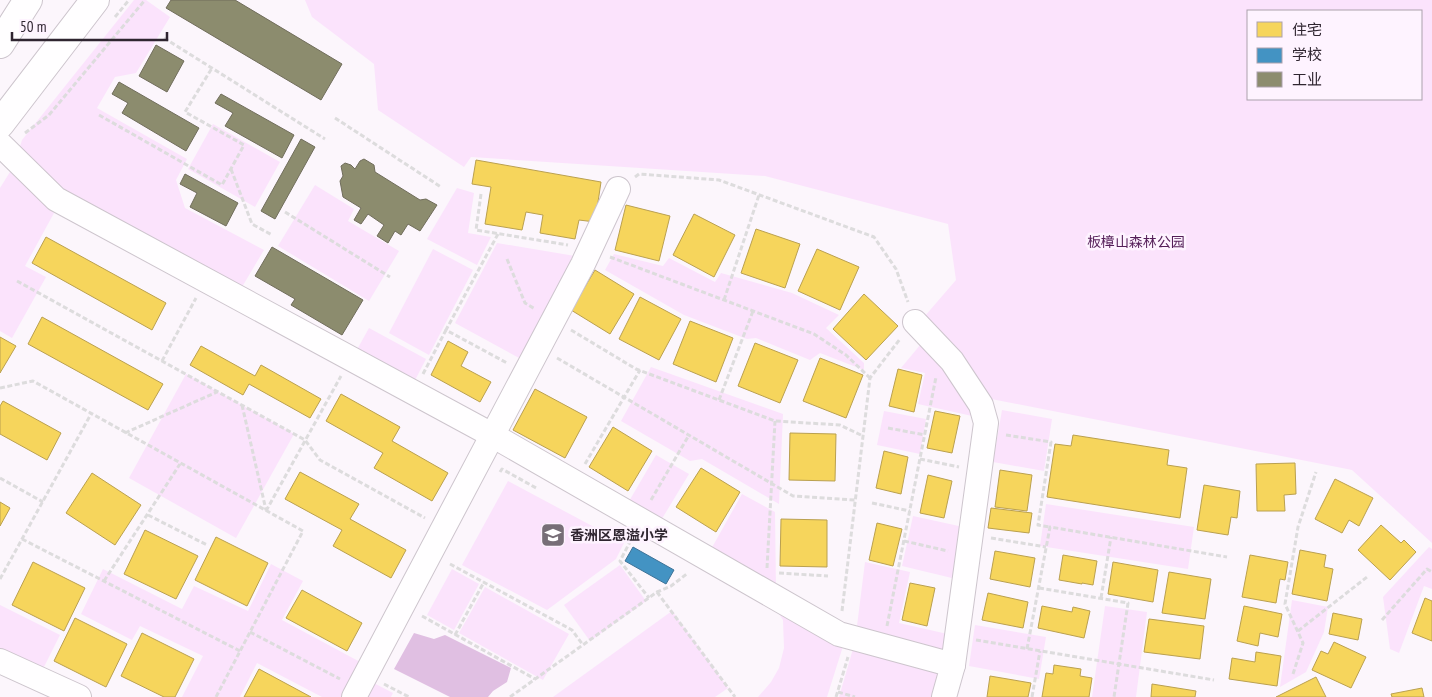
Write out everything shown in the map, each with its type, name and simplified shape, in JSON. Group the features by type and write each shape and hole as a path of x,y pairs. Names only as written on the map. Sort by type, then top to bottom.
{"main road":[{"path":"0,44 28,0"},
{"path":"1,139 95,0"}],"street":[{"path":"1,139 56,199 492,434 846,636 953,665"},
{"path":"359,687 554,320 618,189"},
{"path":"916,322 952,361 981,405 986,423 953,665 944,697"},
{"path":"0,661 79,697"}],"path":[{"path":"1,139 49,115 145,0"},
{"path":"164,38 326,139"},
{"path":"99,115 222,184 244,145 185,112 212,68"},
{"path":"335,118 442,187"},
{"path":"231,168 252,224 272,235"},
{"path":"618,189 639,174 719,180 874,237 896,270 916,322 870,378 855,500 846,636 836,697"},
{"path":"481,194 476,230 590,249 814,334 846,355 870,378"},
{"path":"724,300 759,195"},
{"path":"285,212 390,277"},
{"path":"413,392 498,234"},
{"path":"506,259 525,303 640,370 776,421 840,425 863,436"},
{"path":"162,361 206,280"},
{"path":"17,281 305,440 320,460 443,528"},
{"path":"719,400 754,311"},
{"path":"446,330 525,373"},
{"path":"539,348 793,496 855,500"},
{"path":"883,646 941,350"},
{"path":"266,511 351,358"},
{"path":"575,482 640,370"},
{"path":"0,388 33,382 303,531 216,697"},
{"path":"125,433 217,392"},
{"path":"242,405 266,511"},
{"path":"0,578 90,414"},
{"path":"767,572 776,421"},
{"path":"888,428 925,435"},
{"path":"651,500 689,435"},
{"path":"1005,435 1051,442 1038,525 1227,557"},
{"path":"920,459 979,472"},
{"path":"104,582 180,464"},
{"path":"497,478 502,470 545,493"},
{"path":"1293,674 1303,643 1285,604 1298,527 1316,472"},
{"path":"0,478 43,502"},
{"path":"872,503 910,511"},
{"path":"148,515 207,545"},
{"path":"1028,649 1050,527"},
{"path":"623,536 632,540 620,560 649,598"},
{"path":"988,537 1046,547"},
{"path":"1101,598 1111,537"},
{"path":"22,539 240,651"},
{"path":"904,541 968,556"},
{"path":"450,564 572,630 583,645"},
{"path":"510,697 657,592 671,586 689,572 680,568"},
{"path":"1382,620 1427,570 1432,572"},
{"path":"776,573 828,576"},
{"path":"1298,631 1367,577"},
{"path":"455,635 484,582"},
{"path":"1039,588 1128,603 1114,697"},
{"path":"657,592 735,697"},
{"path":"420,621 427,608"},
{"path":"422,616 536,679"},
{"path":"250,632 359,687 410,697"},
{"path":"976,640 1214,680"},
{"path":"1032,697 1040,651"},
{"path":"838,692 855,697"}],"green space":[{"path":"134,0 146,0 170,17 136,73 115,77 97,108 187,159 176,180 185,208 264,250 239,292 59,195 18,153 22,140"},
{"name":"板樟山森林公园","path":"305,0 1432,0 1432,543 1352,470 976,396 918,324 956,280 948,224 765,176 471,157 464,167 378,110 374,64 312,17"},
{"path":"213,124 280,162 255,207 188,169"},
{"path":"10,172 54,213 25,266 46,277 12,338 0,331 0,188"},
{"path":"315,185 354,209 348,221 399,251 369,301 278,246"},
{"path":"457,188 474,193 468,233 491,237 477,265 427,239"},
{"path":"497,243 575,256 521,359 455,323"},
{"path":"433,249 473,270 429,355 389,333"},
{"path":"614,254 663,266 669,258 715,282 721,273 792,293 839,315 826,328 864,363 864,370 820,353 810,360 756,338 747,339 684,315 605,270"},
{"path":"369,328 426,359 412,386 354,355"},
{"path":"926,338 981,418 918,404 925,373 901,368"},
{"path":"651,367 783,414 779,504 702,459 690,461 621,421"},
{"path":"186,374 294,434 236,538 129,478"},
{"path":"1002,410 1052,419 1044,471 993,462"},
{"path":"884,411 926,419 920,454 877,445"},
{"path":"656,455 689,474 660,522 628,503"},
{"path":"508,481 624,543 616,559 547,610 462,565"},
{"path":"742,494 775,512 776,589 710,551"},
{"path":"1046,504 1194,527 1188,569 1040,546"},
{"path":"913,516 968,528 956,579 902,566"},
{"path":"1429,547 1432,549 1432,589 1424,586 1399,653 1390,649 1383,597"},
{"path":"865,562 910,572 899,623 952,635 949,662 856,634"},
{"path":"271,564 303,581 282,620 362,663 345,697 322,697 257,663 240,697 182,697 203,656 140,626 132,640 81,614 103,569 182,609 194,586 248,611"},
{"path":"620,565 646,601 590,641 564,605"},
{"path":"452,569 479,584 454,630 427,615"},
{"path":"485,587 569,634 543,680 459,633"},
{"path":"1292,600 1328,607 1324,632 1306,672 1280,687"},
{"path":"0,605 60,635 42,671 0,650"},
{"path":"773,605 844,643 827,697 758,697 771,682 779,668 784,648 783,620"},
{"path":"1105,606 1147,612 1136,697 1092,697"},
{"path":"672,611 728,688 715,697 553,697"},
{"path":"975,625 1046,637 1039,679 969,666"},
{"path":"855,642 947,670 939,697 839,697"},
{"path":"368,680 393,693 391,697 359,697"}],"shaded area":[{"path":"414,633 434,639 445,635 511,668 507,682 493,691 488,697 450,697 394,669"}],"building: 住宅":[{"path":"476,160 601,182 595,222 579,220 575,239 540,233 543,215 526,212 522,230 485,224 491,187 472,184"},
{"path":"626,205 670,216 659,261 615,250"},
{"path":"694,214 735,235 714,277 673,255"},
{"path":"756,229 800,244 785,288 741,273"},
{"path":"46,237 166,303 152,330 32,263"},
{"path":"817,249 859,267 840,310 798,291"},
{"path":"595,270 634,294 610,334 571,310"},
{"path":"864,294 898,326 866,360 833,329"},
{"path":"640,297 681,319 659,360 619,339"},
{"path":"42,317 163,384 148,410 28,344"},
{"path":"690,321 733,338 716,382 673,364"},
{"path":"0,337 16,346 0,373"},
{"path":"448,341 468,352 461,366 491,382 480,402 431,375"},
{"path":"755,343 798,360 780,403 738,386"},
{"path":"201,346 255,376 261,365 321,399 310,418 249,384 243,395 190,365"},
{"path":"820,358 863,375 846,418 803,401"},
{"path":"898,369 922,375 914,412 889,406"},
{"path":"535,389 587,417 565,458 513,430"},
{"path":"341,394 400,427 392,441 448,473 432,501 374,468 383,453 326,421"},
{"path":"3,401 61,433 47,460 0,434 0,406"},
{"path":"935,411 960,416 952,453 927,448"},
{"path":"613,427 652,451 628,491 589,467"},
{"path":"790,433 836,434 835,481 789,480"},
{"path":"1073,435 1169,450 1167,465 1187,468 1180,518 1047,497 1055,444 1071,446"},
{"path":"884,451 908,457 901,494 876,488"},
{"path":"1295,463 1296,494 1284,495 1285,511 1257,511 1256,464"},
{"path":"701,468 740,492 716,532 676,507"},
{"path":"1000,470 1032,475 1027,511 995,507"},
{"path":"300,472 359,504 350,519 406,550 391,578 333,546 342,530 285,499"},
{"path":"92,473 141,505 115,545 66,513"},
{"path":"928,475 952,481 944,518 920,513"},
{"path":"1335,479 1373,498 1359,526 1349,520 1342,533 1315,519"},
{"path":"1204,485 1240,491 1237,518 1231,517 1228,535 1197,530"},
{"path":"0,502 10,508 0,526"},
{"path":"991,508 1032,513 1029,533 988,528"},
{"path":"781,519 827,520 827,567 780,566"},
{"path":"877,523 902,529 893,566 869,560"},
{"path":"1381,525 1401,543 1404,540 1416,552 1390,580 1358,550"},
{"path":"145,530 198,556 176,599 124,574"},
{"path":"216,537 268,563 247,606 195,580"},
{"path":"1300,550 1326,555 1324,567 1333,569 1327,601 1292,594"},
{"path":"995,551 1035,558 1030,587 990,579"},
{"path":"1063,555 1097,561 1093,585 1059,580"},
{"path":"1250,555 1288,562 1285,580 1280,579 1276,603 1242,597"},
{"path":"33,562 85,588 64,631 12,605"},
{"path":"1113,562 1158,570 1153,602 1108,594"},
{"path":"1169,572 1211,579 1205,619 1162,613"},
{"path":"910,583 935,588 927,626 902,620"},
{"path":"302,590 362,623 347,651 286,618"},
{"path":"988,593 1028,602 1023,628 982,620"},
{"path":"1425,598 1432,601 1432,641 1412,633"},
{"path":"1042,606 1072,612 1073,607 1090,611 1084,638 1038,628"},
{"path":"1244,606 1282,614 1278,637 1260,633 1258,646 1237,641"},
{"path":"1333,613 1362,619 1358,640 1329,634"},
{"path":"75,618 127,644 106,687 54,661"},
{"path":"1149,619 1204,626 1200,659 1144,652"},
{"path":"142,633 194,659 175,697 164,697 121,676"},
{"path":"1334,642 1366,657 1351,688 1312,670 1321,651 1328,654"},
{"path":"1256,652 1281,656 1277,686 1229,679 1232,658 1255,662"},
{"path":"1054,665 1081,669 1080,676 1092,678 1089,697 1042,697 1046,673 1053,674"},
{"path":"259,669 311,697 244,697"},
{"path":"990,676 1031,683 1028,697 987,697"},
{"path":"1316,677 1326,697 1276,697"},
{"path":"1152,684 1196,691 1195,697 1151,697"},
{"path":"1422,688 1424,697 1392,697 1391,694"}],"building: 学校":[{"path":"633,547 674,570 666,584 625,561"}],"building: 工业":[{"path":"171,0 235,0 342,64 321,100 166,8"},
{"path":"156,45 184,61 167,92 139,76"},
{"path":"119,82 199,128 186,151 122,113 128,103 112,94"},
{"path":"221,94 294,135 282,158 225,126 233,113 215,103"},
{"path":"301,139 315,147 275,219 261,211"},
{"path":"364,159 374,165 375,172 420,200 426,199 437,205 420,231 408,224 401,235 395,231 388,243 377,236 384,225 368,214 361,224 354,220 361,208 343,197 340,181 343,176 341,166 345,163 355,169 360,161"},
{"path":"185,174 238,203 226,226 190,207 197,193 180,184"},
{"path":"272,247 363,300 342,335 291,305 295,299 255,276"}],"place":[{"name":"香洲区恩溢小学","path":"553,535"}]}
